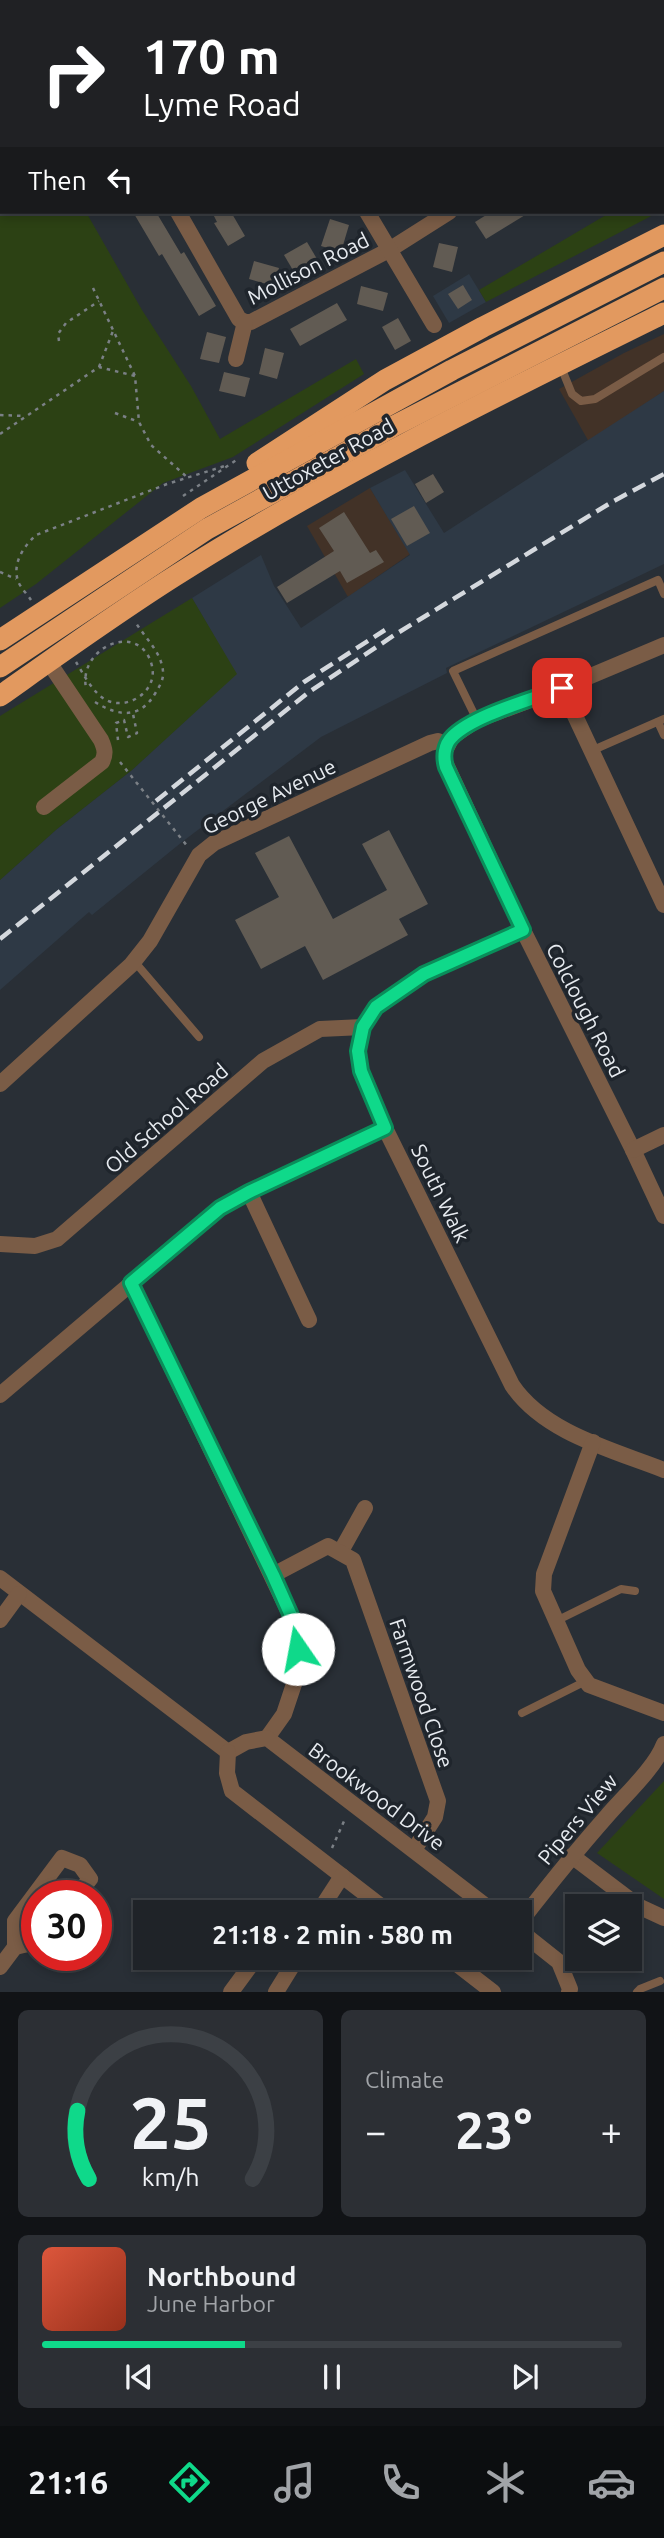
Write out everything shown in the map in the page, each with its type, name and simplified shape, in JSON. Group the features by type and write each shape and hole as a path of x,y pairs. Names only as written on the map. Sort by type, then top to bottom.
{"highway":[{"path":"201,508 239,476 385,380 664,235"},
{"path":"0,640 201,508 452,370 664,262"},
{"path":"0,667 207,529 392,427 664,288"},
{"name":"Uttoxeter Road","path":"0,696 175,576 336,481 664,313"}],"street":[{"name":"Mollison Road","path":"179,214 239,319 245,322 389,250 446,214"},
{"path":"368,214 434,326"},
{"name":"Mollison Road","path":"236,359 245,322"},
{"path":"447,745 452,737 477,720 664,645"},
{"path":"40,667 101,740 105,749 102,762 44,807"},
{"path":"562,688 664,905"},
{"name":"George Avenue","path":"0,1084 134,961 150,941 199,855 214,844 430,743 438,741 447,745"},
{"name":"Colclough Road","path":"447,745 444,760 446,767 497,888 523,930 634,1150 664,1216"},
{"path":"363,1027 376,1007 424,974 523,930"},
{"name":"South Walk","path":"363,1027 358,1051 361,1071 385,1128 521,1399 546,1418 593,1442 664,1470"},
{"name":"Old School Road","path":"0,1244 35,1246 57,1238 263,1060 320,1029 363,1027"},
{"path":"0,1395 220,1208 385,1128"},
{"path":"634,1150 664,1135"},
{"path":"249,1192 309,1320"},
{"path":"131,1283 297,1629 299,1669 284,1714 267,1738 246,1742 228,1752"},
{"path":"593,1442 544,1574 543,1591 578,1670 589,1685 664,1713"},
{"path":"273,1575 328,1546 341,1551 365,1508"},
{"name":"Farmwood Close","path":"341,1551 353,1560 438,1801 435,1817 414,1850"},
{"path":"0,1578 228,1752"},
{"path":"0,1620 19,1594"},
{"name":"Brookwood Drive","path":"267,1738 478,1900"},
{"name":"Pipers View","path":"532,1907 646,1771 664,1744"},
{"path":"228,1752 227,1773 232,1791 373,1900"},
{"path":"572,1856 638,1906 664,1918"},
{"path":"46,1880 62,1858 80,1864 89,1880"},
{"path":"326,1900 342,1876"},
{"path":"0,1967 15,1947 15,1921 21,1913"},
{"path":"532,1941 559,1962 569,1992"},
{"path":"15,1947 21,1946"},
{"path":"231,1992 247,1970"},
{"path":"276,1992 290,1970"},
{"path":"465,1970 493,1992"}],"lane":[{"path":"559,365 572,394 581,401 595,399 664,357"},
{"path":"477,720 453,671 657,580 664,594"},
{"path":"591,751 661,720 664,735"},
{"path":"134,961 199,1037"},
{"path":"556,1620 621,1589 635,1591"},
{"path":"522,1713 586,1681"},
{"path":"637,1992 660,1981"}],"path":[{"path":"93,288 135,376 139,422 151,445 188,478"},
{"path":"59,341 58,334 66,323 99,301"},
{"path":"0,434 99,367 113,331"},
{"path":"99,367 135,376"},
{"path":"115,413 139,422"},
{"path":"0,415 25,416"},
{"path":"17,580 19,557 24,547 36,535 102,508 232,463"},
{"path":"0,572 17,580 26,592"},
{"path":"90,682 99,695 121,704 140,696 152,681 153,671 146,653 121,641 109,644 96,654 85,674 85,685 96,703 114,712 132,713 149,703 160,685 163,669 157,651 126,609"},
{"path":"119,737 116,723 124,720 128,737 137,733 132,713"},
{"path":"127,774 182,842"},
{"path":"326,1863 351,1803"}],"shaded area":[{"path":"469,274 486,302 449,323 433,296"},
{"path":"664,334 664,391 589,442 559,389"},
{"path":"664,391 664,564 446,668 447,673 321,737 182,842 92,915 89,912 0,990 0,880 57,829 132,770 236,674 192,598 261,555 274,586 301,628 410,555 370,488 405,470 444,533"},
{"path":"370,488 410,554 348,597 307,526"}],"green space":[{"path":"0,214 87,214 220,439 356,359 364,374 233,457 163,483 36,584 0,608"},
{"path":"608,214 655,214 486,302 479,290"},
{"path":"192,598 237,674 132,770 57,829 0,880 0,716"},
{"path":"664,1781 664,1899 597,1853"}],"building":[{"path":"134,214 157,214 181,254 184,252 216,306 199,316 162,254 159,256"},
{"path":"213,214 232,214 245,236 228,246 214,223 217,222"},
{"path":"488,214 527,214 486,239 475,222"},
{"path":"330,219 349,225 341,252 321,246"},
{"path":"307,242 317,259 294,272 284,255"},
{"path":"439,243 458,247 452,272 433,267"},
{"path":"254,261 279,268 274,286 249,279"},
{"path":"463,285 472,300 458,309 448,294"},
{"path":"361,286 388,293 383,311 357,304"},
{"path":"337,303 347,320 300,346 290,329"},
{"path":"398,318 411,341 395,350 382,327"},
{"path":"207,332 226,337 219,363 200,359"},
{"path":"265,348 284,353 277,379 259,374"},
{"path":"224,372 250,378 245,397 219,391"},
{"path":"433,474 444,492 426,503 415,484"},
{"path":"414,506 430,533 407,546 391,519"},
{"path":"344,512 370,553 376,550 384,562 347,583 340,571 287,603 277,587 334,551 319,528"},
{"path":"389,830 428,904 399,919 408,935 323,980 305,946 261,969 235,920 279,897 255,853 289,836 333,919 387,890 362,844"}],"railway":[{"path":"0,939 309,692 396,634 612,502 664,474"},
{"path":"156,801 304,682 385,630"}],"route":[{"path":"298,1649 297,1629 273,1575 131,1283 220,1208 385,1128 361,1071 358,1051 363,1027 376,1007 424,974 523,930 446,767 444,753 447,745 452,737 477,720 562,688"}]}
